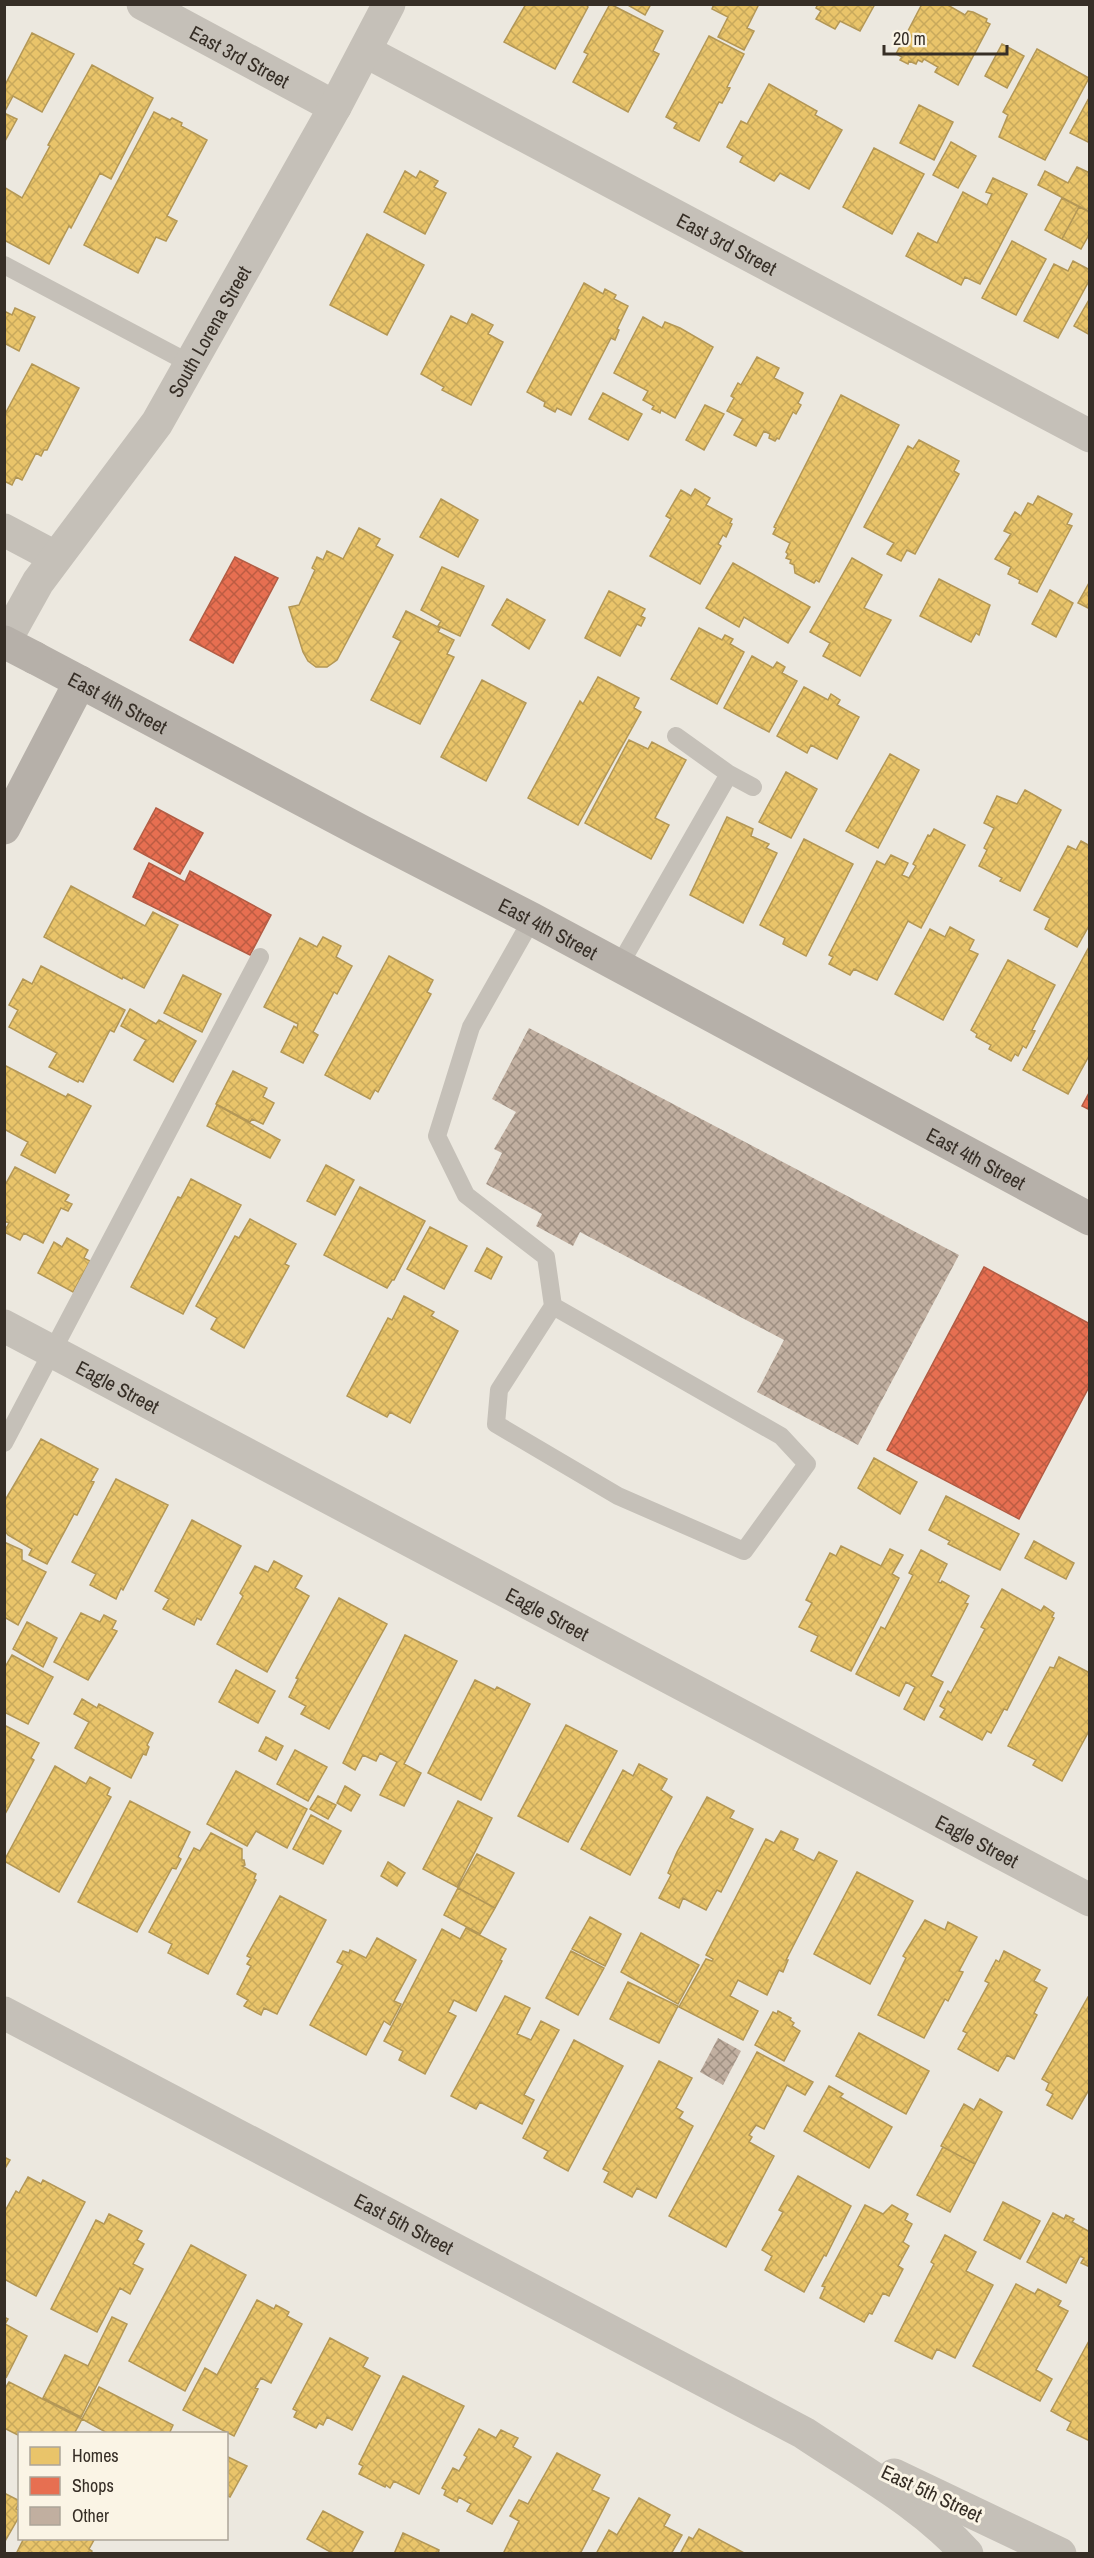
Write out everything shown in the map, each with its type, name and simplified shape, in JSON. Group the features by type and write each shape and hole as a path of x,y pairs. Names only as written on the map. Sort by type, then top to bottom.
{"main road":[{"name":"East 4th Street","path":"4,643 532,919 1089,1219"},
{"path":"4,828 80,682"}],"street":[{"name":"East 3rd Street","path":"143,4 335,107"},
{"name":"South Lorena Street","path":"4,643 38,582 55,557 157,423 335,107 389,4"},
{"name":"East 3rd Street","path":"365,51 1089,436"},
{"path":"4,530 55,557"},
{"name":"Eagle Street","path":"4,1326 1089,1900"},
{"name":"East 5th Street","path":"4,2013 804,2433 1060,2553"},
{"name":"East 5th Street","path":"804,2433 906,2501 955,2540 967,2553"}],"lane":[{"path":"4,265 191,363"},
{"path":"676,736 729,774 753,787"},
{"path":"619,966 729,774"},
{"path":"532,919 471,1027 437,1136 466,1195 546,1257 553,1306 499,1390 496,1424 618,1496 744,1551 807,1464 781,1436 553,1306"},
{"path":"4,1443 260,957"}],"building: Homes":[{"path":"526,4 586,4 588,7 555,69 504,42"},
{"path":"610,4 663,31 653,51 659,54 628,112 573,82 588,54 584,52"},
{"path":"626,4 651,4 645,15"},
{"path":"714,4 759,4 747,28 754,31 744,50 718,37 728,17 712,9"},
{"path":"818,4 875,4 860,31 840,21 835,29 816,19 821,11 816,8"},
{"path":"922,4 946,4 965,15 968,11 973,12 987,19 986,22 990,24 958,85 935,72 938,67 924,59 922,62 918,60 916,64 909,61 908,64 900,60 902,57 896,54"},
{"path":"32,33 74,54 42,112 13,96 5,111 4,87"},
{"path":"709,36 744,54 727,87 730,88 722,103 719,102 699,141 674,128 677,123 666,117"},
{"path":"1002,44 1024,56 1007,88 985,76"},
{"path":"1037,49 1089,78 1045,160 999,137 1008,115 1003,112"},
{"path":"92,65 153,98 111,179 100,173 49,264 4,240 4,187 22,198"},
{"path":"769,84 817,111 815,115 842,130 809,189 780,173 774,181 740,162 743,156 727,147 741,121 747,124"},
{"path":"1090,96 1090,143 1070,133"},
{"path":"919,105 953,122 934,160 900,143"},
{"path":"154,112 182,123 181,126 207,140 167,216 177,221 166,241 156,237 138,273 84,245"},
{"path":"4,113 17,119 4,143"},
{"path":"951,142 976,156 958,188 933,175"},
{"path":"874,148 924,174 892,234 843,207"},
{"path":"1077,167 1090,173 1090,212 1038,185 1045,171 1068,183"},
{"path":"405,171 416,178 420,171 438,181 434,187 446,193 425,234 384,212"},
{"path":"993,178 1027,194 980,284 965,277 961,285 906,256 918,233 937,243 963,192 987,205 992,194 986,192"},
{"path":"1062,198 1079,207 1062,239 1045,230"},
{"path":"1079,207 1090,212 1090,233 1081,249 1062,239"},
{"path":"367,234 424,265 387,335 330,305"},
{"path":"1012,241 1046,259 1016,315 982,298"},
{"path":"1073,261 1090,270 1090,279 1058,338 1024,321 1054,264 1068,271"},
{"path":"584,283 603,294 605,289 616,295 614,299 628,306 617,329 619,330 615,340 611,338 571,415 557,408 555,412 544,406 545,402 527,392"},
{"path":"1090,298 1090,335 1074,326"},
{"path":"15,308 35,317 19,351 4,343 4,311 12,315"},
{"path":"472,314 493,325 488,334 503,342 471,405 442,390 444,387 421,374 451,316 467,324"},
{"path":"643,317 662,328 665,322 680,328 713,347 675,418 661,410 660,413 652,409 654,406 643,400 648,391 614,373"},
{"path":"757,357 779,368 774,378 803,393 798,403 801,405 796,414 793,412 779,439 775,441 769,438 770,434 764,431 756,446 734,435 743,419 727,411 738,383 741,385"},
{"path":"32,364 79,388 47,450 44,450 41,456 36,453 22,480 16,477 12,485 4,481 4,416"},
{"path":"603,393 642,414 628,440 589,419"},
{"path":"841,395 899,425 819,582 816,580 814,583 795,573 794,565 790,563 791,560 786,558 790,543 773,534 776,528 774,527"},
{"path":"705,405 724,414 704,450 686,440"},
{"path":"919,440 959,461 954,471 959,474 915,554 907,550 901,561 887,554 894,543 864,527 908,446 913,449"},
{"path":"695,489 710,498 706,505 732,519 726,537 723,535 718,544 721,546 700,584 650,556 671,519 666,516 681,490 691,496"},
{"path":"1038,496 1072,514 1067,524 1072,526 1037,592 1019,583 1020,580 1008,574 1011,567 995,559 1011,534 1004,531 1015,512 1021,516 1028,503 1033,505"},
{"path":"441,499 478,520 458,557 420,537"},
{"path":"359,528 380,539 376,546 393,555 337,660 327,667 316,667 308,661 303,652 289,607 299,605 315,570 312,568 317,557 323,560 327,551 343,559"},
{"path":"852,558 882,575 864,608 891,620 860,676 823,656 830,643 810,632"},
{"path":"733,563 810,607 788,643 744,617 739,627 706,608"},
{"path":"442,567 484,586 460,636 438,626 441,621 421,610"},
{"path":"939,579 990,605 979,635 976,633 971,642 920,616"},
{"path":"1090,581 1090,609 1078,603"},
{"path":"1050,590 1073,603 1056,637 1032,624"},
{"path":"609,591 645,609 641,616 645,618 641,626 637,624 620,656 585,638"},
{"path":"507,599 545,620 529,649 492,625"},
{"path":"406,611 440,628 438,632 454,640 447,654 454,657 420,724 371,700 401,641 393,637"},
{"path":"699,628 722,640 725,635 733,639 730,644 744,652 717,704 671,679"},
{"path":"752,656 773,668 777,662 785,667 782,673 797,681 769,732 724,708"},
{"path":"598,677 639,698 634,708 641,712 578,825 528,798 580,701 583,704"},
{"path":"482,680 526,703 486,781 441,757"},
{"path":"804,687 828,700 831,694 840,700 837,705 859,717 837,759 811,745 807,753 777,736"},
{"path":"629,740 648,749 652,742 686,760 655,818 669,825 651,859 585,823"},
{"path":"890,754 919,770 878,848 846,831"},
{"path":"786,772 817,789 791,838 759,822"},
{"path":"1025,790 1061,810 1020,891 1000,881 1002,878 979,866 987,850 984,848 994,828 984,823 997,796 1017,804"},
{"path":"727,817 753,829 751,836 769,844 766,848 777,853 743,923 690,895"},
{"path":"934,829 965,845 921,928 908,921 877,980 854,969 850,975 829,964 833,957 829,955 877,861 885,865 891,855 908,863 902,875 909,878 916,866 913,864 928,835 930,836"},
{"path":"804,839 853,864 806,956 783,944 785,938 760,925"},
{"path":"1081,841 1090,846 1090,924 1077,947 1045,929 1050,918 1034,910 1068,846 1076,850"},
{"path":"71,886 145,926 153,912 178,925 144,988 123,977 122,979 44,937"},
{"path":"950,927 974,940 969,950 978,954 943,1020 895,994 930,929 945,937"},
{"path":"323,937 341,946 336,957 352,966 337,994 334,992 313,1032 318,1035 303,1063 281,1052 294,1026 297,1028 298,1024 264,1007 300,938 317,947"},
{"path":"1090,945 1090,1054 1068,1094 1023,1070"},
{"path":"389,956 433,980 427,992 431,994 378,1092 375,1090 370,1099 325,1075"},
{"path":"1008,960 1055,985 1032,1030 1035,1031 1026,1048 1023,1046 1018,1056 1015,1054 1011,1061 989,1049 991,1045 976,1037 977,1034 971,1030"},
{"path":"41,966 125,1010 114,1032 110,1030 83,1082 79,1080 78,1082 49,1067 57,1053 9,1027 18,1010 9,1005 23,979 32,984"},
{"path":"183,975 221,994 202,1032 164,1013"},
{"path":"130,1009 156,1024 159,1020 196,1041 173,1082 134,1060 146,1040 121,1026"},
{"path":"4,1065 66,1097 68,1094 91,1106 55,1173 21,1155 28,1142 4,1129"},
{"path":"233,1071 267,1088 263,1097 274,1103 263,1124 252,1119 250,1122 216,1104"},
{"path":"217,1105 280,1140 270,1158 207,1126"},
{"path":"326,1165 354,1180 335,1215 307,1201"},
{"path":"15,1167 69,1195 65,1201 72,1204 68,1211 61,1208 43,1243 24,1233 20,1240 4,1232 9,1223 4,1221 4,1187"},
{"path":"191,1179 241,1205 183,1314 131,1287 178,1197 181,1198"},
{"path":"360,1187 425,1221 394,1280 387,1288 324,1255"},
{"path":"250,1219 296,1244 285,1264 289,1266 244,1348 211,1329 217,1318 196,1306 235,1236 239,1238"},
{"path":"430,1227 467,1246 444,1289 407,1269"},
{"path":"67,1238 88,1250 84,1258 90,1261 73,1292 38,1273 54,1242 62,1247"},
{"path":"487,1248 502,1257 491,1279 475,1271"},
{"path":"404,1296 434,1312 431,1316 458,1331 410,1423 390,1412 387,1417 347,1396 388,1318 392,1320"},
{"path":"41,1439 98,1469 77,1515 74,1514 47,1564 29,1555 32,1549 8,1535 4,1530 4,1502"},
{"path":"874,1458 917,1482 900,1514 858,1488"},
{"path":"116,1479 168,1505 116,1599 90,1585 96,1574 72,1562"},
{"path":"946,1496 1019,1534 1000,1570 948,1544 950,1541 929,1530"},
{"path":"192,1520 241,1546 201,1620 197,1618 194,1625 163,1609 169,1599 155,1591"},
{"path":"1034,1541 1074,1563 1066,1579 1025,1558"},
{"path":"4,1542 22,1550 22,1560 46,1572 18,1625 4,1617"},
{"path":"841,1546 881,1566 890,1549 903,1555 892,1574 899,1578 851,1671 811,1651 818,1636 799,1627 812,1603 806,1600 830,1553 836,1556"},
{"path":"921,1550 947,1564 938,1582 942,1581 969,1596 965,1603 968,1604 931,1676 943,1682 924,1720 904,1709 915,1687 906,1682 899,1696 856,1674 881,1627 885,1629 913,1575 909,1573"},
{"path":"274,1561 302,1576 295,1588 309,1596 267,1672 217,1644 243,1596 240,1593 255,1566 268,1572"},
{"path":"1002,1589 1041,1611 1044,1606 1054,1613 1052,1617 1054,1618 1007,1710 1004,1709 991,1733 987,1731 982,1740 940,1717 945,1709 940,1706 948,1691 951,1693 985,1629 981,1627"},
{"path":"339,1598 387,1624 329,1729 301,1714 306,1706 289,1697 298,1679 296,1678"},
{"path":"81,1613 100,1622 104,1615 116,1621 112,1629 117,1631 88,1680 54,1662"},
{"path":"27,1622 57,1638 43,1667 13,1649"},
{"path":"405,1635 457,1661 404,1764 421,1773 404,1806 380,1795 397,1762 380,1753 376,1761 363,1755 355,1770 343,1763"},
{"path":"12,1655 53,1677 28,1724 4,1712 4,1669"},
{"path":"1059,1657 1090,1673 1090,1729 1062,1781 1033,1765 1036,1760 1008,1746 1050,1667 1054,1668"},
{"path":"236,1670 275,1691 258,1723 219,1702"},
{"path":"475,1680 495,1690 497,1687 530,1704 481,1800 428,1773"},
{"path":"82,1699 97,1708 99,1704 153,1733 147,1745 149,1747 146,1755 143,1754 131,1778 75,1748 89,1722 74,1714"},
{"path":"4,1725 39,1743 31,1758 34,1760 4,1816"},
{"path":"566,1725 617,1751 568,1842 518,1816"},
{"path":"266,1737 283,1746 276,1760 259,1751"},
{"path":"295,1750 327,1767 308,1801 277,1784"},
{"path":"639,1764 667,1779 661,1790 672,1797 630,1875 581,1849 623,1770 633,1776"},
{"path":"55,1766 86,1784 90,1777 110,1788 107,1795 111,1797 59,1892 4,1861"},
{"path":"236,1771 307,1809 287,1848 256,1831 247,1846 207,1824"},
{"path":"345,1786 360,1795 351,1811 337,1803"},
{"path":"318,1796 336,1805 328,1819 310,1809"},
{"path":"707,1797 734,1811 730,1818 753,1829 721,1892 717,1890 706,1910 683,1898 679,1908 659,1898 671,1875 668,1873 677,1852"},
{"path":"130,1801 190,1832 178,1857 181,1859 176,1869 172,1868 137,1932 78,1902"},
{"path":"458,1801 492,1818 457,1887 423,1869"},
{"path":"311,1815 341,1831 323,1864 293,1849"},
{"path":"781,1831 798,1839 793,1850 814,1861 819,1852 837,1861 786,1960 788,1960 783,1972 779,1970 767,1995 738,1980 730,1996 758,2011 743,2040 679,2007 706,1959 712,1961 713,1959 706,1955 766,1839 774,1843"},
{"path":"211,1833 242,1849 242,1860 245,1865 242,1866 256,1874 254,1879 256,1880 208,1974 168,1953 172,1944 149,1932 194,1848 200,1851"},
{"path":"477,1854 514,1873 495,1908 458,1888"},
{"path":"388,1862 405,1873 397,1886 381,1876"},
{"path":"857,1872 913,1901 870,1984 814,1954"},
{"path":"458,1888 495,1908 480,1934 444,1915"},
{"path":"280,1896 326,1920 277,2014 264,2008 261,2015 244,2006 248,2000 237,1994 251,1966 247,1964 251,1958 247,1956"},
{"path":"590,1917 621,1934 605,1966 572,1949"},
{"path":"925,1920 945,1930 948,1922 977,1937 959,1971 963,1972 948,2001 945,1999 924,2038 878,2015 906,1958 903,1956"},
{"path":"466,1928 506,1949 476,2011 454,2000 448,2012 456,2016 425,2074 399,2060 403,2051 384,2041 442,1929 460,1939"},
{"path":"641,1933 699,1965 678,2004 621,1972"},
{"path":"377,1938 416,1960 394,2001 401,2004 390,2025 384,2021 366,2055 310,2025 343,1965 337,1962 343,1951 349,1953 350,1950 366,1958"},
{"path":"571,1951 604,1968 578,2015 546,1998"},
{"path":"1004,1951 1040,1970 1034,1981 1047,1988 1034,2013 1037,2015 1014,2059 1007,2055 998,2071 958,2049 967,2033 963,2031 989,1983 985,1981 996,1960 999,1962"},
{"path":"628,1982 678,2006 659,2043 610,2019"},
{"path":"505,1996 530,2008 517,2034 531,2040 541,2021 559,2030 524,2095 534,2100 522,2124 480,2102 476,2109 451,2096"},
{"path":"1088,1997 1090,1998 1090,2088 1072,2119 1047,2105 1053,2094 1046,2090 1049,2083 1042,2079"},
{"path":"778,2011 791,2018 790,2020 794,2023 792,2026 800,2031 784,2061 755,2045 773,2012 777,2014"},
{"path":"859,2033 929,2071 906,2114 836,2076"},
{"path":"574,2040 623,2066 568,2171 544,2158 548,2151 523,2138"},
{"path":"757,2052 813,2082 805,2095 787,2085 764,2129 756,2125 749,2135 752,2137 749,2142 774,2156 726,2247 669,2216"},
{"path":"659,2061 692,2078 676,2108 683,2112 679,2118 693,2126 656,2198 637,2188 632,2197 604,2182 609,2172 603,2169"},
{"path":"829,2086 843,2094 840,2097 892,2127 869,2168 804,2131"},
{"path":"980,2099 1002,2112 975,2164 941,2146 964,2104 974,2110"},
{"path":"943,2147 975,2164 950,2212 917,2195"},
{"path":"4,2157 10,2160 4,2170"},
{"path":"798,2176 851,2206 826,2256 824,2255 804,2292 765,2270 772,2256 762,2250 783,2212 779,2210"},
{"path":"28,2177 41,2184 43,2180 85,2202 36,2296 4,2279 4,2213 16,2191 19,2193"},
{"path":"1003,2202 1040,2221 1020,2259 984,2240"},
{"path":"865,2205 883,2214 892,2205 908,2214 905,2220 912,2224 903,2242 909,2246 898,2266 903,2269 889,2296 883,2293 872,2314 869,2313 864,2322 820,2298 825,2287 822,2286"},
{"path":"1053,2213 1064,2219 1066,2215 1074,2219 1072,2222 1090,2232 1090,2267 1081,2263 1084,2258 1080,2256 1066,2283 1027,2262"},
{"path":"109,2214 142,2231 137,2240 144,2244 133,2264 143,2269 130,2294 120,2288 97,2332 51,2309 96,2220 104,2224"},
{"path":"945,2235 976,2252 966,2271 993,2285 955,2358 937,2349 932,2359 895,2341 934,2264 931,2262"},
{"path":"191,2245 246,2275 185,2391 129,2361"},
{"path":"1016,2284 1035,2294 1038,2289 1061,2301 1058,2306 1068,2311 1036,2370 1052,2379 1040,2401 973,2366"},
{"path":"257,2300 274,2309 276,2305 289,2312 287,2316 302,2324 271,2383 261,2378 255,2388 258,2389 234,2436 183,2410 205,2368 217,2375"},
{"path":"4,2317 8,2319 5,2324 27,2336 6,2378"},
{"path":"112,2317 127,2324 81,2417 43,2398 65,2355 88,2366"},
{"path":"330,2338 368,2358 363,2367 380,2376 352,2430 327,2417 323,2425 319,2423 316,2428 294,2417 297,2411 293,2409"},
{"path":"1090,2339 1090,2441 1067,2430 1071,2422 1051,2411"},
{"path":"403,2376 464,2406 419,2494 394,2481 390,2488 386,2485 385,2487 359,2474 363,2466 359,2464"},
{"path":"9,2382 82,2419 75,2432 18,2432 18,2435 4,2428 4,2390"},
{"path":"99,2387 173,2425 170,2432 105,2432 82,2419"},
{"path":"479,2429 496,2438 501,2430 518,2438 513,2447 531,2457 492,2524 467,2511 471,2504 459,2497 457,2502 444,2495 446,2490 442,2488 453,2468 459,2471 467,2457 464,2455"},
{"path":"557,2453 600,2475 592,2490 609,2498 580,2554 503,2554 519,2521 510,2516 519,2500 528,2504"},
{"path":"228,2457 247,2466 230,2497 228,2496"},
{"path":"4,2493 18,2500 16,2509 18,2518 4,2543"},
{"path":"639,2498 670,2515 664,2526 682,2535 671,2554 596,2554 609,2530 617,2535"},
{"path":"323,2511 363,2532 351,2554 334,2554 307,2539"},
{"path":"699,2529 746,2554 680,2554 689,2537 693,2539"},
{"path":"403,2533 439,2550 438,2554 394,2554"},
{"path":"23,2540 94,2540 89,2549 92,2551 91,2554 16,2554"}],"building: Shops":[{"path":"235,557 278,578 233,663 190,640"},
{"path":"156,808 203,833 180,874 134,849"},
{"path":"149,863 185,882 190,871 271,915 250,955 133,897"},
{"path":"1090,1091 1090,1110 1082,1106"},
{"path":"984,1267 1090,1324 1090,1385 1019,1519 887,1450"}],"building: Other":[{"path":"529,1028 959,1255 858,1445 757,1392 784,1340 580,1232 573,1246 536,1226 542,1214 486,1184 502,1153 494,1149 516,1112 492,1099"},
{"path":"718,2038 741,2051 723,2085 700,2072"}]}
